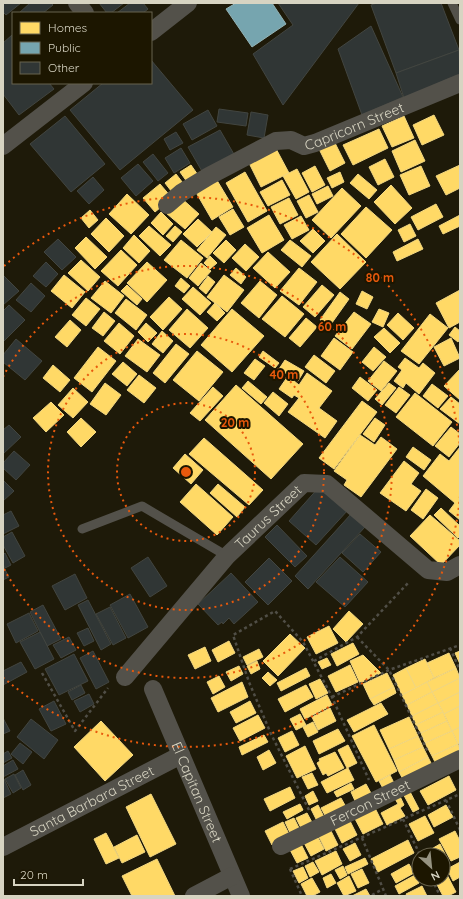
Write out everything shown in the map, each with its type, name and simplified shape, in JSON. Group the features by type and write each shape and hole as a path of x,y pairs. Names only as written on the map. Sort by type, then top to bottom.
{"street":[{"path":"77,3 84,12"},
{"path":"152,31 188,3"},
{"name":"Capricorn Street","path":"167,205 181,193 209,176 276,141 291,140 304,146 315,143 460,83"},
{"path":"3,146 83,84"},
{"name":"Taurus Street","path":"124,677 227,556 304,483 327,484 428,570 447,572 460,565"},
{"name":"El Capitan Street","path":"152,689 241,896"},
{"name":"Santa Barbara Street","path":"3,846 181,755"},
{"name":"Fercon Street","path":"281,846 460,759"},
{"path":"194,896 232,876"}],"lane":[{"path":"452,3 460,20"},
{"path":"82,529 142,506 227,556"}],"path":[{"path":"314,661 357,638 413,579"},
{"path":"317,828 271,734 249,682 233,635 275,611 303,642 314,661 332,697 377,799"},
{"path":"357,638 389,670 437,770"},
{"path":"332,697 389,670 460,645"},
{"path":"450,648 460,670"},
{"path":"42,673 75,731 106,689 124,677"},
{"path":"290,869 460,794"},
{"path":"446,800 460,830"},
{"path":"403,819 416,847"},
{"path":"362,838 386,896"},
{"path":"281,846 302,896"},
{"path":"372,895 383,889"}],"building: Homes":[{"path":"434,115 444,135 422,145 413,125"},
{"path":"404,116 414,138 392,147 382,126"},
{"path":"379,129 388,148 353,165 343,145"},
{"path":"415,140 425,161 401,172 392,151"},
{"path":"334,141 345,163 330,171 319,149"},
{"path":"273,143 289,173 261,187 246,157"},
{"path":"385,159 394,177 378,185 369,167"},
{"path":"191,165 200,178 190,186 180,172"},
{"path":"460,165 460,188 446,195 436,176"},
{"path":"315,166 325,185 312,192 302,173"},
{"path":"421,166 430,186 409,195 400,175"},
{"path":"297,169 309,192 296,199 283,176"},
{"path":"245,172 267,211 248,222 226,183"},
{"path":"340,172 344,182 332,188 327,178"},
{"path":"176,174 186,187 175,196 165,183"},
{"path":"358,174 377,190 369,199 350,183"},
{"path":"215,177 233,207 212,220 194,189"},
{"path":"282,180 290,195 268,206 260,192"},
{"path":"160,184 172,198 155,212 143,198"},
{"path":"391,185 412,208 395,224 374,202"},
{"path":"328,186 333,196 317,204 312,194"},
{"path":"342,188 361,206 331,238 312,220"},
{"path":"127,194 149,215 131,234 109,214"},
{"path":"309,195 318,212 306,218 297,201"},
{"path":"180,197 199,214 185,229 166,213"},
{"path":"289,198 298,215 280,224 271,207"},
{"path":"436,204 443,217 418,230 411,217"},
{"path":"366,207 392,230 366,258 341,234"},
{"path":"233,209 244,227 230,235 219,217"},
{"path":"90,210 98,220 89,228 81,218"},
{"path":"161,212 173,224 163,235 151,223"},
{"path":"269,215 284,240 262,253 247,228"},
{"path":"460,215 460,226 443,234 439,226"},
{"path":"301,216 309,230 292,239 284,225"},
{"path":"106,218 124,236 109,252 91,234"},
{"path":"198,219 212,232 197,247 183,234"},
{"path":"410,224 416,236 404,242 398,230"},
{"path":"149,226 171,245 160,256 139,236"},
{"path":"175,226 182,232 173,242 166,236"},
{"path":"216,227 226,235 207,258 197,250"},
{"path":"313,229 325,241 313,253 300,241"},
{"path":"337,234 366,262 340,289 311,262"},
{"path":"134,235 150,251 139,263 123,248"},
{"path":"86,237 107,257 95,269 75,248"},
{"path":"418,239 423,249 397,261 393,252"},
{"path":"181,240 203,258 187,278 164,260"},
{"path":"226,240 236,250 224,263 213,253"},
{"path":"290,240 311,256 302,267 281,250"},
{"path":"245,244 259,257 246,271 232,258"},
{"path":"121,250 137,265 118,286 101,271"},
{"path":"268,252 290,272 275,288 253,268"},
{"path":"210,256 217,263 210,269 204,263"},
{"path":"81,260 100,277 88,291 68,273"},
{"path":"147,262 167,280 147,302 127,283"},
{"path":"201,263 211,271 198,286 189,278"},
{"path":"236,268 246,277 241,284 230,275"},
{"path":"299,268 317,282 299,305 280,291"},
{"path":"64,275 85,292 72,308 51,291"},
{"path":"224,275 244,290 227,312 207,297"},
{"path":"208,276 215,282 206,294 199,288"},
{"path":"181,278 190,286 184,293 175,286"},
{"path":"105,281 124,296 111,313 91,298"},
{"path":"260,281 277,295 259,318 241,303"},
{"path":"127,285 142,299 137,305 121,291"},
{"path":"322,285 334,295 315,317 303,307"},
{"path":"193,287 211,303 200,315 182,299"},
{"path":"460,290 460,322 449,328 436,303"},
{"path":"362,291 373,297 367,309 356,304"},
{"path":"340,292 349,299 329,327 320,320"},
{"path":"282,296 304,314 285,337 262,319"},
{"path":"169,297 182,309 163,330 150,317"},
{"path":"86,298 100,309 86,326 72,315"},
{"path":"126,299 147,315 136,330 115,313"},
{"path":"215,303 225,313 217,321 207,312"},
{"path":"187,309 208,328 190,348 169,330"},
{"path":"232,309 264,336 232,372 201,345"},
{"path":"379,309 389,313 383,327 372,322"},
{"path":"104,312 115,321 103,336 92,328"},
{"path":"354,312 371,324 352,349 335,336"},
{"path":"398,313 414,328 403,340 387,325"},
{"path":"430,314 448,328 419,364 401,351"},
{"path":"306,318 317,327 300,347 289,338"},
{"path":"70,320 81,330 67,347 55,337"},
{"path":"119,323 134,336 120,354 104,341"},
{"path":"146,323 157,333 148,342 138,332"},
{"path":"455,327 460,331 460,339 458,342 449,335"},
{"path":"384,328 400,343 390,353 374,337"},
{"path":"162,331 173,341 163,353 152,344"},
{"path":"334,338 353,352 340,370 321,356"},
{"path":"451,338 460,358 444,366 434,347"},
{"path":"138,339 160,355 147,372 125,356"},
{"path":"176,344 189,354 165,383 153,373"},
{"path":"98,347 116,361 92,392 74,378"},
{"path":"374,347 386,357 373,371 362,362"},
{"path":"197,351 223,372 199,401 173,380"},
{"path":"263,351 279,363 275,368 259,357"},
{"path":"314,355 335,371 326,383 305,367"},
{"path":"405,358 419,368 423,363 435,373 419,394 406,383 403,388 394,381 402,370 398,367"},
{"path":"255,359 265,366 254,380 244,373"},
{"path":"285,360 304,371 298,381 279,369"},
{"path":"384,361 397,371 381,391 368,381"},
{"path":"123,362 137,374 127,386 112,374"},
{"path":"53,365 70,380 60,392 43,378"},
{"path":"460,369 460,400 444,386"},
{"path":"307,373 332,391 319,408 337,421 325,438 288,412 299,398 294,395 292,398 279,389 288,376 299,385"},
{"path":"139,375 156,388 144,403 127,390"},
{"path":"360,377 377,390 368,401 352,388"},
{"path":"248,381 267,397 261,404 242,388"},
{"path":"105,383 121,395 106,415 90,404"},
{"path":"389,383 396,388 382,405 375,399"},
{"path":"432,384 448,396 438,408 423,396"},
{"path":"236,385 303,444 271,479 205,420"},
{"path":"213,387 223,396 200,421 190,413"},
{"path":"399,387 410,395 396,413 385,405"},
{"path":"73,388 88,402 73,418 58,405"},
{"path":"273,392 288,404 279,416 264,403"},
{"path":"415,393 452,422 433,446 396,417"},
{"path":"451,397 460,404 460,424 440,409"},
{"path":"362,401 377,412 334,469 319,458"},
{"path":"51,402 64,415 46,432 33,418"},
{"path":"81,418 96,432 81,447 67,432"},
{"path":"375,418 385,425 374,442 363,434"},
{"path":"451,427 460,434 460,443 449,457 435,446"},
{"path":"360,435 375,445 381,437 397,449 361,497 344,485 347,480 334,471"},
{"path":"204,438 263,490 249,505 189,454"},
{"path":"413,447 431,460 424,470 406,457"},
{"path":"460,447 460,520 449,511 455,503 423,476 440,454 449,461"},
{"path":"185,454 203,470 191,484 173,468"},
{"path":"404,461 419,473 411,484 421,491 406,511 380,493"},
{"path":"196,484 233,517 217,535 180,502"},
{"path":"218,484 245,507 237,517 210,493"},
{"path":"426,489 438,498 423,519 411,510"},
{"path":"441,508 460,526 460,536 458,538 434,515"},
{"path":"430,515 460,541 460,545 441,565 410,536"},
{"path":"349,611 363,624 346,642 333,629"},
{"path":"329,626 338,643 316,654 307,637"},
{"path":"290,634 305,648 278,676 263,661"},
{"path":"229,641 235,653 218,662 212,650"},
{"path":"353,643 359,654 337,666 331,654"},
{"path":"205,647 211,661 195,669 188,655"},
{"path":"259,649 263,657 247,665 243,657"},
{"path":"460,651 460,664 455,653"},
{"path":"449,653 456,668 434,678 427,663"},
{"path":"363,655 381,673 360,683 350,661"},
{"path":"327,658 331,665 322,669 318,662"},
{"path":"425,659 434,678 416,688 406,668"},
{"path":"257,661 260,669 251,674 247,666"},
{"path":"350,665 358,682 336,692 328,676"},
{"path":"239,666 243,674 231,681 226,672"},
{"path":"306,668 310,676 281,691 277,683"},
{"path":"406,668 416,688 402,695 393,675"},
{"path":"456,668 460,678 432,692 427,682"},
{"path":"268,672 277,680 270,686 262,678"},
{"path":"387,673 394,687 370,699 363,684"},
{"path":"219,676 225,687 213,694 207,682"},
{"path":"460,678 460,692 438,703 432,692"},
{"path":"320,679 328,693 316,699 309,684"},
{"path":"242,682 248,697 218,712 211,698"},
{"path":"427,682 432,692 407,705 402,695"},
{"path":"306,685 313,697 285,712 278,699"},
{"path":"394,687 396,693 374,705 370,699"},
{"path":"432,692 438,703 412,716 407,705"},
{"path":"460,692 460,706 444,714 438,703"},
{"path":"327,695 332,705 305,719 300,709"},
{"path":"250,701 256,713 236,723 230,712"},
{"path":"381,703 388,714 354,732 347,720"},
{"path":"438,703 443,712 416,725 412,716"},
{"path":"460,706 460,727 452,731 444,714"},
{"path":"330,708 336,721 318,730 312,717"},
{"path":"443,712 447,721 421,733 416,725"},
{"path":"300,714 306,725 296,730 290,719"},
{"path":"258,715 265,728 240,741 233,728"},
{"path":"409,717 418,736 389,749 380,730"},
{"path":"101,721 133,755 105,781 74,747"},
{"path":"447,721 452,731 425,743 421,733"},
{"path":"313,722 318,732 308,737 303,727"},
{"path":"374,725 397,771 376,782 352,736"},
{"path":"460,727 460,743 458,744 452,731"},
{"path":"338,729 345,741 319,754 313,741"},
{"path":"292,731 299,745 285,752 278,738"},
{"path":"452,731 458,744 432,756 425,743"},
{"path":"264,735 268,742 242,755 239,747"},
{"path":"418,736 423,747 394,760 389,749"},
{"path":"458,744 460,749 460,757 438,768 432,756"},
{"path":"348,745 357,763 347,768 338,750"},
{"path":"305,746 316,769 297,778 286,756"},
{"path":"423,747 428,757 399,772 394,760"},
{"path":"269,750 276,763 263,770 257,757"},
{"path":"335,752 344,768 328,776 326,773 323,775 317,763 320,761 319,759"},
{"path":"428,757 434,769 405,783 399,772"},
{"path":"348,768 354,780 327,793 321,782"},
{"path":"312,773 318,785 308,789 302,777"},
{"path":"390,775 396,787 385,792 379,781"},
{"path":"449,776 456,790 428,805 420,791"},
{"path":"351,783 354,789 337,797 334,792"},
{"path":"366,784 372,795 356,803 351,792"},
{"path":"407,786 419,809 413,812 401,790"},
{"path":"290,787 295,798 270,811 264,799"},
{"path":"313,791 318,801 309,805 305,796"},
{"path":"398,792 404,805 400,808 405,816 387,825 381,813 398,804 393,795"},
{"path":"151,794 176,844 150,857 126,807"},
{"path":"341,798 346,807 326,817 321,808"},
{"path":"300,804 303,810 287,819 283,812"},
{"path":"373,804 383,824 363,834 353,815"},
{"path":"318,805 325,819 318,823 311,809"},
{"path":"446,805 453,817 434,827 428,815"},
{"path":"307,813 314,826 303,832 296,818"},
{"path":"347,815 357,835 342,843 332,823"},
{"path":"425,816 434,833 418,841 409,824"},
{"path":"294,818 301,832 292,837 285,822"},
{"path":"283,822 290,836 272,845 265,831"},
{"path":"328,825 338,845 326,851 316,831"},
{"path":"455,831 460,841 460,857 451,861 451,847 443,847 439,839"},
{"path":"315,832 324,849 311,856 302,839"},
{"path":"106,833 119,858 106,864 94,839"},
{"path":"137,835 145,852 122,863 114,847"},
{"path":"299,840 308,858 297,863 288,846"},
{"path":"408,840 411,847 411,855 378,872 371,859"},
{"path":"355,843 361,855 350,861 343,849"},
{"path":"336,851 342,864 322,875 315,861"},
{"path":"365,858 368,864 348,874 345,867"},
{"path":"157,859 175,896 132,896 122,876"},
{"path":"313,862 319,872 310,877 305,866"},
{"path":"460,862 460,877 453,881 451,877 451,867"},
{"path":"409,864 411,868 411,875 396,883 391,874"},
{"path":"343,866 347,875 340,879 335,870"},
{"path":"303,867 308,878 299,883 293,871"},
{"path":"362,869 369,883 358,888 351,874"},
{"path":"331,874 336,883 327,888 323,878"},
{"path":"349,876 356,891 344,896 337,883"},
{"path":"411,877 412,887 399,894 395,886"},
{"path":"312,878 320,892 312,896 307,896 301,884"},
{"path":"451,882 456,892 448,896 443,896 438,887 451,887"},
{"path":"422,887 427,896 407,896 406,894"},
{"path":"366,889 370,896 352,896"}],"building: Public":[{"path":"236,3 272,3 286,24 252,47 226,9"}],"building: Other":[{"path":"3,3 21,3 6,15 3,12"},
{"path":"30,3 51,3 53,5 44,12 20,12"},
{"path":"99,3 124,3 112,12 106,12"},
{"path":"130,3 143,3 148,9 144,12 118,12"},
{"path":"278,3 359,3 283,105 253,54 293,25"},
{"path":"377,3 441,3 459,50 396,73 371,5"},
{"path":"371,26 403,97 362,115 338,49"},
{"path":"12,35 12,84 50,84 54,89 19,115 3,94 3,43"},
{"path":"459,50 460,74 404,98 396,73"},
{"path":"152,61 193,110 120,170 70,110 102,84 152,84"},
{"path":"219,109 248,113 246,126 217,122"},
{"path":"208,110 217,126 192,140 183,124"},
{"path":"251,112 268,115 264,138 247,135"},
{"path":"65,116 105,164 71,192 30,144"},
{"path":"220,130 235,156 203,173 188,147"},
{"path":"176,132 183,143 170,150 164,139"},
{"path":"181,148 190,163 174,173 165,158"},
{"path":"153,154 168,173 158,181 143,162"},
{"path":"138,164 153,181 136,196 121,178"},
{"path":"93,177 104,190 89,204 77,191"},
{"path":"58,239 76,257 62,270 44,252"},
{"path":"46,262 58,274 46,287 33,276"},
{"path":"3,275 19,291 3,305"},
{"path":"31,283 45,296 31,312 16,300"},
{"path":"9,305 25,320 3,342 3,311"},
{"path":"16,339 42,361 25,380 3,362 3,355"},
{"path":"9,425 21,437 3,454 3,430"},
{"path":"14,451 30,465 16,480 3,468 3,463"},
{"path":"3,480 14,491 3,501"},
{"path":"320,486 348,510 316,545 289,521"},
{"path":"11,511 19,526 3,534 3,515"},
{"path":"351,514 365,527 308,589 295,576"},
{"path":"277,525 307,556 295,567 265,537"},
{"path":"12,532 25,556 13,563 3,545 3,537"},
{"path":"360,534 381,552 363,572 342,553"},
{"path":"5,553 11,565 5,568 3,564 3,555"},
{"path":"148,557 167,586 150,597 131,568"},
{"path":"340,557 368,582 345,607 316,582"},
{"path":"269,558 292,581 268,605 245,582"},
{"path":"3,566 9,577 3,580"},
{"path":"231,573 258,602 234,624 229,618 223,624 222,622 218,625 198,604"},
{"path":"75,574 87,598 65,610 52,586"},
{"path":"130,594 148,627 128,638 110,605"},
{"path":"88,600 111,644 101,650 78,605"},
{"path":"43,605 61,639 47,646 30,612"},
{"path":"110,607 126,638 113,645 96,614"},
{"path":"29,613 38,631 16,643 7,624"},
{"path":"88,628 94,641 84,646 77,633"},
{"path":"40,632 54,659 35,669 20,642"},
{"path":"69,637 76,650 61,658 53,645"},
{"path":"93,651 109,682 96,689 80,658"},
{"path":"74,654 88,681 59,695 45,669"},
{"path":"21,662 27,672 3,685 3,671"},
{"path":"81,685 85,693 72,700 68,692"},
{"path":"89,694 94,704 80,712 74,701"},
{"path":"54,701 66,724 51,731 39,709"},
{"path":"3,718 10,731 3,734"},
{"path":"31,719 58,740 44,759 17,737"},
{"path":"20,743 32,752 23,764 11,754"},
{"path":"8,751 12,758 3,763 3,754"},
{"path":"13,760 18,769 3,777 3,766"},
{"path":"23,770 31,785 23,790 15,775"},
{"path":"14,774 21,788 13,793 5,779"},
{"path":"4,779 11,794 3,798 3,780"}]}
